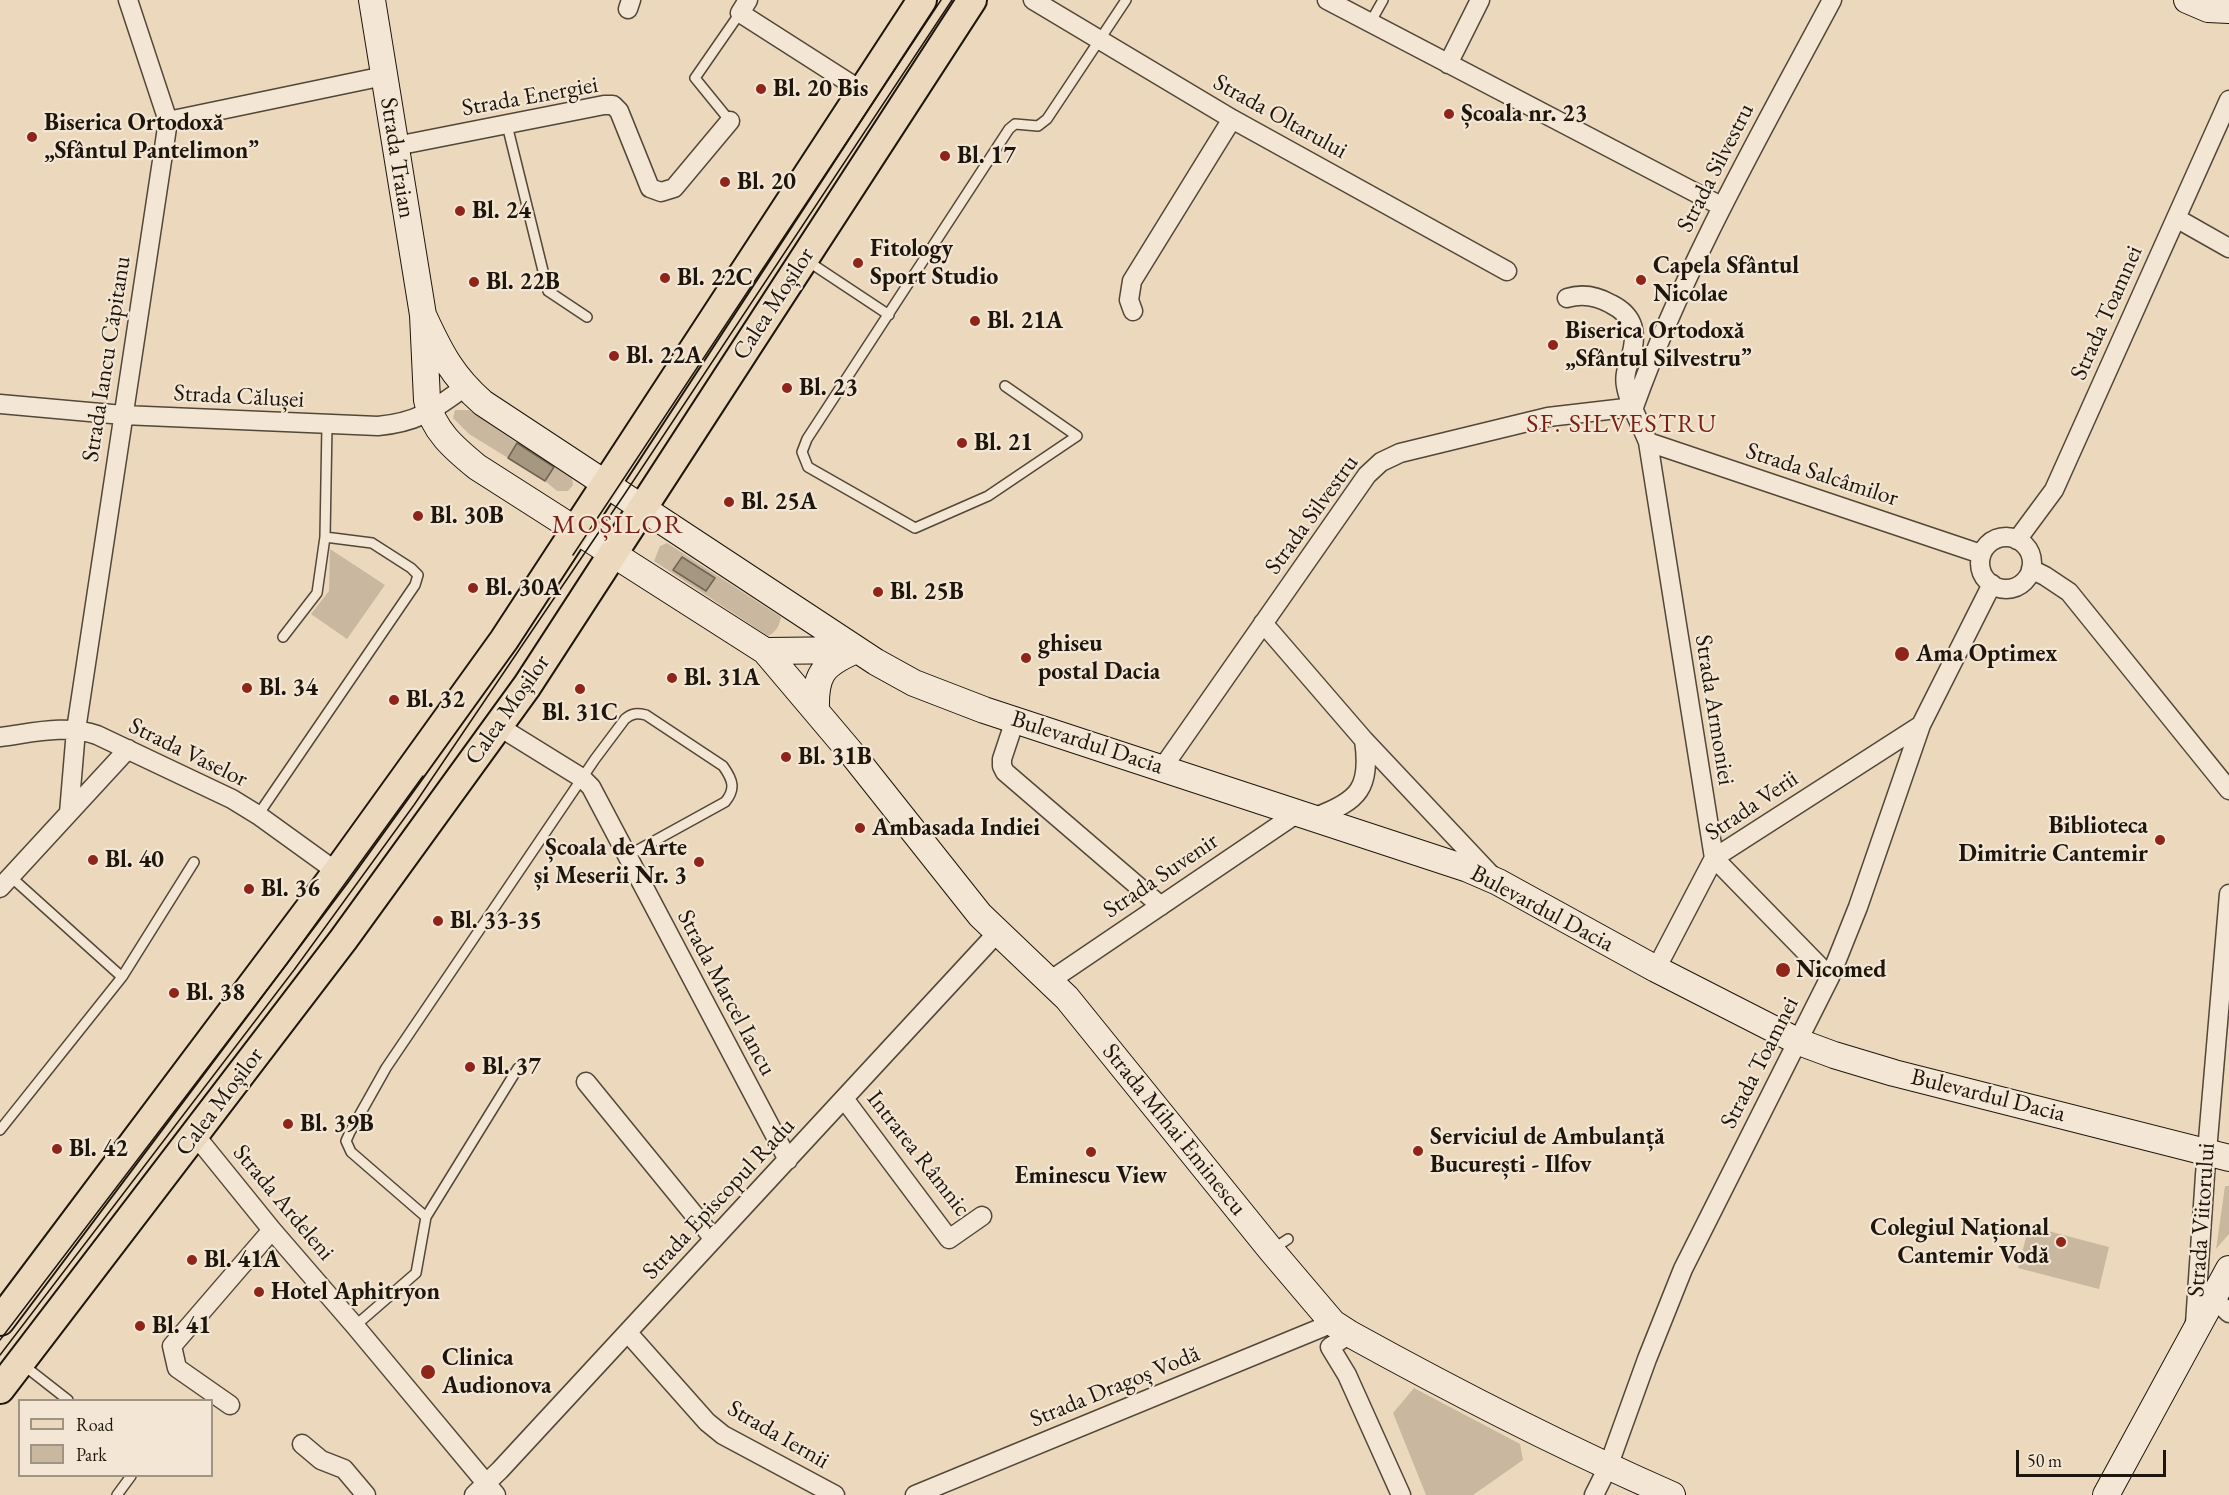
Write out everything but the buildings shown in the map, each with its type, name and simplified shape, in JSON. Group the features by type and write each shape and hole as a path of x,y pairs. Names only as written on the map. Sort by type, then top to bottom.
{"main road":[{"name":"Strada Traian","path":"372,0 423,315 429,413 442,434 464,457 594,542"},
{"path":"382,65 391,0"},
{"name":"Calea Moșilor","path":"0,1389 343,940 498,726 594,542 624,495 861,91 922,0"},
{"name":"Calea Moșilor","path":"0,1321 337,872 504,640 594,542 624,495 803,259 972,0"},
{"path":"2187,0 2208,9 2229,10"},
{"name":"Strada Traian","path":"423,315 447,364 465,387 483,403 624,495"},
{"name":"Bulevardul Dacia","path":"624,495 857,650 914,683 1015,720 1452,863 1498,882 1656,969 1799,1042 1834,1055 1894,1073 2218,1155"},
{"path":"594,542 765,651 857,650"},
{"path":"765,651 783,637 797,609"},
{"path":"816,710 816,692 823,670 839,658 857,650"},
{"name":"Strada Mihai Eminescu","path":"765,651 816,710 968,900 997,933 1051,980 1280,1245 1332,1334 1608,1467 1672,1495"},
{"name":"Strada Viitorului","path":"2106,1495 2195,1332 2221,1306 2229,1269"}],"street":[{"name":"Strada Iancu Căpitanu","path":"69,813 76,730 168,121 128,0"},
{"name":"Strada Oltarului","path":"1033,0 1232,118 1507,271"},
{"path":"1327,0 1721,206"},
{"path":"1448,64 1480,0"},
{"name":"Strada Silvestru","path":"1163,767 1367,475 1381,462 1400,453 1548,417 1634,407 1651,361 1721,206 1832,0"},
{"path":"744,6 861,91"},
{"path":"168,121 382,65"},
{"name":"Strada Toamnei","path":"2017,540 2054,490 2229,100"},
{"name":"Strada Energiei","path":"396,146 613,105 619,111 650,188 661,192 674,188 730,121"},
{"path":"1133,311 1129,300 1132,281 1232,118"},
{"path":"2176,218 2229,248"},
{"path":"1567,298 1586,295 1599,297 1620,308 1632,321 1631,355 1625,379 1634,407"},
{"name":"Strada Călușei","path":"0,404 123,415 378,426 397,424 429,413 465,387"},
{"name":"Strada Armoniei","path":"1634,407 1648,442 1714,858"},
{"name":"Strada Salcâmilor","path":"1648,442 1982,554"},
{"path":"2006,537 2017,540 2029,552 2031,569 2025,579 2015,586 2003,588 1992,584 1982,574 1980,562 1986,546 1995,539 2006,537"},
{"path":"2031,569 2069,592 2229,790"},
{"name":"Strada Toamnei","path":"1594,1495 1608,1467 1683,1269 1830,977 1862,896 1921,725 1992,584"},
{"path":"1263,623 1364,740 1498,882"},
{"path":"1015,720 1002,759 1005,772 1161,906"},
{"name":"Strada Verii","path":"1656,969 1714,858 1921,725"},
{"name":"Strada Marcel Iancu","path":"498,726 582,778 591,787 788,1160"},
{"name":"Strada Vaselor","path":"0,737 76,730 97,735 232,799 337,872"},
{"name":"Strada Suvenir","path":"1051,980 1161,906 1307,815 1345,805 1362,786 1366,772 1364,740"},
{"path":"5,882 128,748"},
{"path":"1714,858 1830,977"},
{"name":"Strada Viitorului","path":"2195,1332 2218,1155 2229,894"},
{"name":"Strada Episcopul Radu","path":"486,1491 714,1239 997,933"},
{"path":"586,1083 714,1239"},
{"name":"Intrarea Râmnic","path":"845,1100 949,1239 982,1216"},
{"name":"Strada Ardeleni","path":"195,1135 272,1230 356,1326 486,1491"},
{"path":"230,1405 177,1368 172,1346 272,1230"},
{"name":"Strada Iernii","path":"628,1333 707,1422 723,1435 836,1495"},
{"path":"1332,1334 1347,1375 1401,1495"},
{"name":"Strada Dragoș Vodă","path":"915,1495 1332,1334"},
{"path":"302,1444 321,1460 344,1468 366,1495"}],"lane":[{"path":"1005,386 1077,436 988,496 915,528 808,467 802,452 807,439 1009,129 1015,124 1038,126 1047,119 1126,0"},
{"path":"1370,23 1383,0"},
{"path":"730,121 695,78 744,6"},
{"path":"507,125 548,291 587,317"},
{"path":"803,259 889,315"},
{"path":"283,637 317,593 325,537 327,425"},
{"path":"258,815 415,585 418,575 372,543 325,537"},
{"path":"426,1217 351,1152 346,1141 386,1068 582,778 625,719 631,714 638,713 646,715 723,766 731,777 733,790 725,802 627,856"},
{"path":"0,1130 122,977 194,862"},
{"path":"5,882 122,977"},
{"path":"356,1326 416,1273 426,1217 518,1068"},
{"path":"20,1363 65,1399"},
{"path":"117,1495 130,1477"}],"green space":[{"path":"455,410 469,410 517,443 508,458 469,434 453,418"},
{"path":"554,467 572,476 573,485 568,491 557,491 545,481"},
{"path":"667,543 781,617 775,631 768,636 654,561 660,546"},
{"path":"330,549 385,585 347,639 311,614 329,591"},
{"path":"2225,1186 2229,1186 2229,1234 2216,1249"},
{"path":"2029,1226 2109,1247 2099,1289 2018,1268"},
{"path":"1414,1388 1520,1444 1523,1460 1473,1495 1426,1495 1393,1413"}],"shaded area":[{"path":"517,443 554,467 545,481 508,458"},
{"path":"682,557 715,578 706,591 673,570"}],"tram line":[{"path":"573,555 941,0"},
{"path":"0,1355 294,970 414,805 624,495 952,0"},
{"path":"0,1340 286,965 423,776"}],"place":[{"name":"Bl. 20 Bis","path":"761,89"},
{"name":"Școala nr. 23","path":"1449,114"},
{"name":"Biserica Ortodoxă „Sfântul Pantelimon”","path":"32,137"},
{"name":"Bl. 17","path":"945,156"},
{"name":"Bl. 20","path":"725,182"},
{"name":"Bl. 24","path":"460,211"},
{"name":"Fitology Sport Studio","path":"858,263"},
{"name":"Bl. 22C","path":"665,278"},
{"name":"Capela Sfântul Nicolae","path":"1641,280"},
{"name":"Bl. 22B","path":"474,282"},
{"name":"Bl. 21A","path":"975,321"},
{"name":"Biserica Ortodoxă „Sfântul Silvestru”","path":"1553,345"},
{"name":"Bl. 22A","path":"614,356"},
{"name":"Bl. 23","path":"787,388"},
{"name":"Bl. 21","path":"962,443"},
{"name":"Bl. 25A","path":"729,502"},
{"name":"Bl. 30B","path":"418,516"},
{"name":"Bl. 30A","path":"473,588"},
{"name":"Bl. 25B","path":"878,592"},
{"name":"Ama Optimex","path":"1902,654"},
{"name":"ghiseu postal Dacia","path":"1026,658"},
{"name":"Bl. 31A","path":"672,678"},
{"name":"Bl. 34","path":"247,688"},
{"name":"Bl. 31C","path":"580,689"},
{"name":"Bl. 32","path":"394,700"},
{"name":"Bl. 31B","path":"786,757"},
{"name":"Ambasada Indiei","path":"860,828"},
{"name":"Biblioteca Dimitrie Cantemir","path":"2160,840"},
{"name":"Bl. 40","path":"93,860"},
{"name":"Școala de Arte și Meserii Nr. 3","path":"699,862"},
{"name":"Bl. 36","path":"249,889"},
{"name":"Bl. 33-35","path":"438,921"},
{"name":"Nicomed","path":"1783,970"},
{"name":"Bl. 38","path":"174,993"},
{"name":"Bl. 37","path":"470,1067"},
{"name":"Bl. 39B","path":"288,1124"},
{"name":"Bl. 42","path":"57,1149"},
{"name":"Serviciul de Ambulanță București - Ilfov","path":"1418,1151"},
{"name":"Eminescu View","path":"1091,1152"},
{"name":"Colegiul Național Cantemir Vodă","path":"2061,1242"},
{"name":"Bl. 41A","path":"192,1260"},
{"name":"Hotel Aphitryon","path":"259,1292"},
{"name":"Bl. 41","path":"140,1326"},
{"name":"Clinica Audionova","path":"428,1372"}],"district":[{"name":"SF. SILVESTRU","path":"1622,425"},
{"name":"MOȘILOR","path":"618,526"}]}
